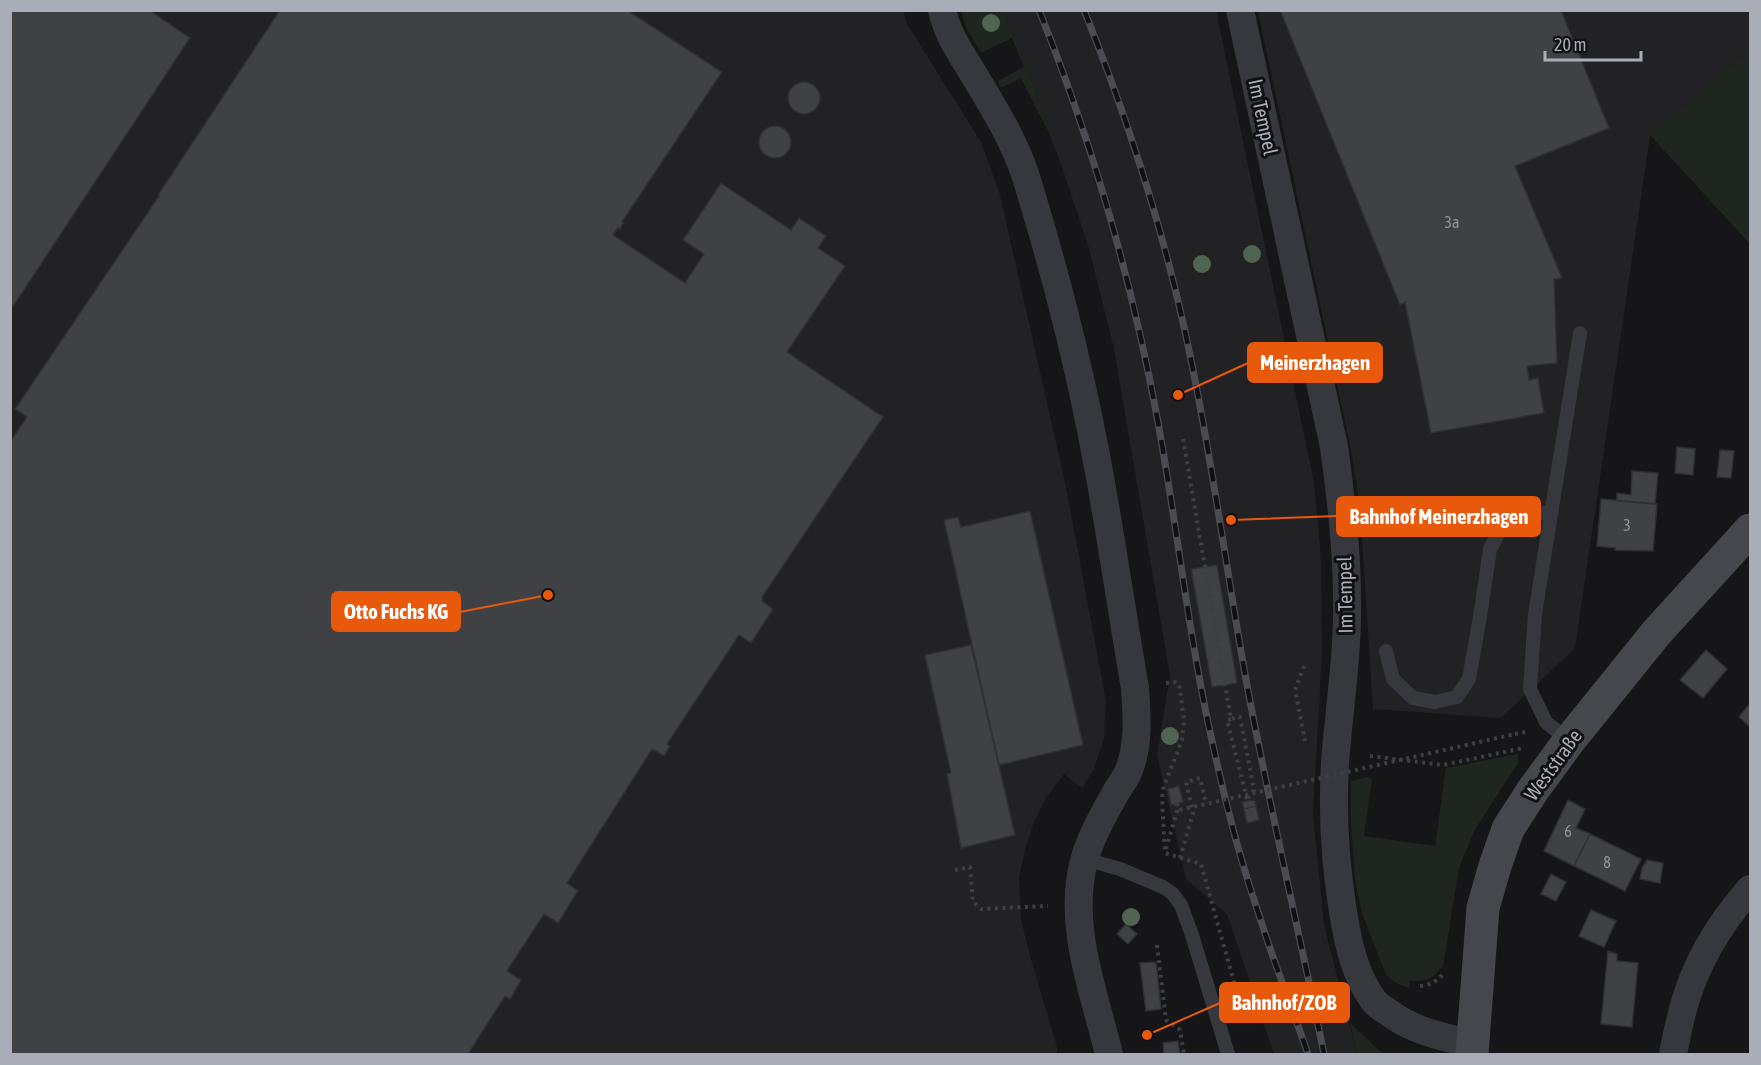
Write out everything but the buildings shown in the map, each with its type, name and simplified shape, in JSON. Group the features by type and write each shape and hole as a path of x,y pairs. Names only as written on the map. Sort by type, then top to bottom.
{"main road":[{"name":"Weststraße","path":"1472,1049 1483,908 1494,866 1508,829 1569,741 1657,632 1750,530"}],"street":[{"path":"942,10 953,39 1000,118 1019,156 1058,286 1100,479 1135,688 1137,712 1134,756 1128,773 1095,833 1079,884 1080,927 1087,970 1109,1054"},
{"name":"Im Tempel","path":"1240,10 1334,447 1342,505 1347,611 1344,674 1335,762 1333,819 1336,872 1345,929 1359,978 1376,1003 1417,1030 1472,1049"},
{"path":"1673,1054 1683,1008 1702,958 1732,909 1750,889"}],"lane":[{"path":"1569,741 1546,722 1530,689 1535,614 1580,333"},
{"path":"1386,651 1393,679 1413,698 1435,702 1457,697 1468,680 1471,668 1490,549 1504,524 1529,514 1551,512"},
{"path":"1085,859 1120,869 1163,887 1172,893 1181,905 1228,1054"}],"path":[{"path":"1183,439 1231,719"},
{"path":"1299,713 1295,690 1304,666"},
{"path":"1135,688 1175,682 1179,684 1184,720 1182,740 1163,789 1165,853"},
{"path":"1250,807 1248,798 1254,790 1239,717 1227,720 1243,784 1252,814"},
{"path":"1165,853 1178,810 1175,796 1179,810 1515,734"},
{"path":"1370,756 1443,765 1521,748"},
{"path":"1312,782 1314,771"},
{"path":"1180,858 1193,813 1186,782 1200,778 1206,804"},
{"path":"1165,853 1201,864 1241,1009"},
{"path":"955,870 969,867 973,902 981,909 1024,907"},
{"path":"1157,945 1166,1020 1180,1030 1184,1054"}],"shaded area":[{"path":"10,11 903,11 907,24 981,142 1000,195 1066,487 1106,702 1104,739 1093,771 1082,788 1064,774 1046,798 1034,822 1019,878 1021,919 1057,1047 1057,1054 11,1054"},
{"path":"961,11 1003,11 1039,99 1066,176 1048,131 1021,78 1001,88 998,81 1024,67 1012,38 981,53 967,29"},
{"path":"1003,11 1216,11 1314,483 1321,557 1322,652 1313,813 1324,925 1357,1054 1274,1054 1227,914 1186,879 1157,755 1170,676 1114,349 1088,245 1039,99"},
{"path":"1258,11 1750,11 1750,50 1650,136 1575,648 1501,718 1373,709 1360,508 1351,450"},
{"path":"1750,50 1750,244 1650,135"},
{"path":"1518,754 1518,763 1474,831 1459,868 1443,966 1429,978 1410,981 1409,988 1396,983 1386,975 1362,913 1355,880 1351,781 1367,777 1372,779 1364,836 1435,846 1446,768"},
{"path":"1350,1023 1381,1052 1384,1054 1357,1054"}],"railway":[{"path":"1039,10 1093,160 1122,262 1157,417 1198,670 1220,775 1247,880 1308,1054"},
{"path":"1084,10 1131,137 1170,267 1206,438 1256,731 1324,1054"}],"place":[{"name":"Meinerzhagen","path":"1178,395"},
{"name":"Bahnhof Meinerzhagen","path":"1231,520"},
{"name":"Otto Fuchs KG","path":"548,595"},
{"name":"Bahnhof/ZOB","path":"1147,1035"}]}
